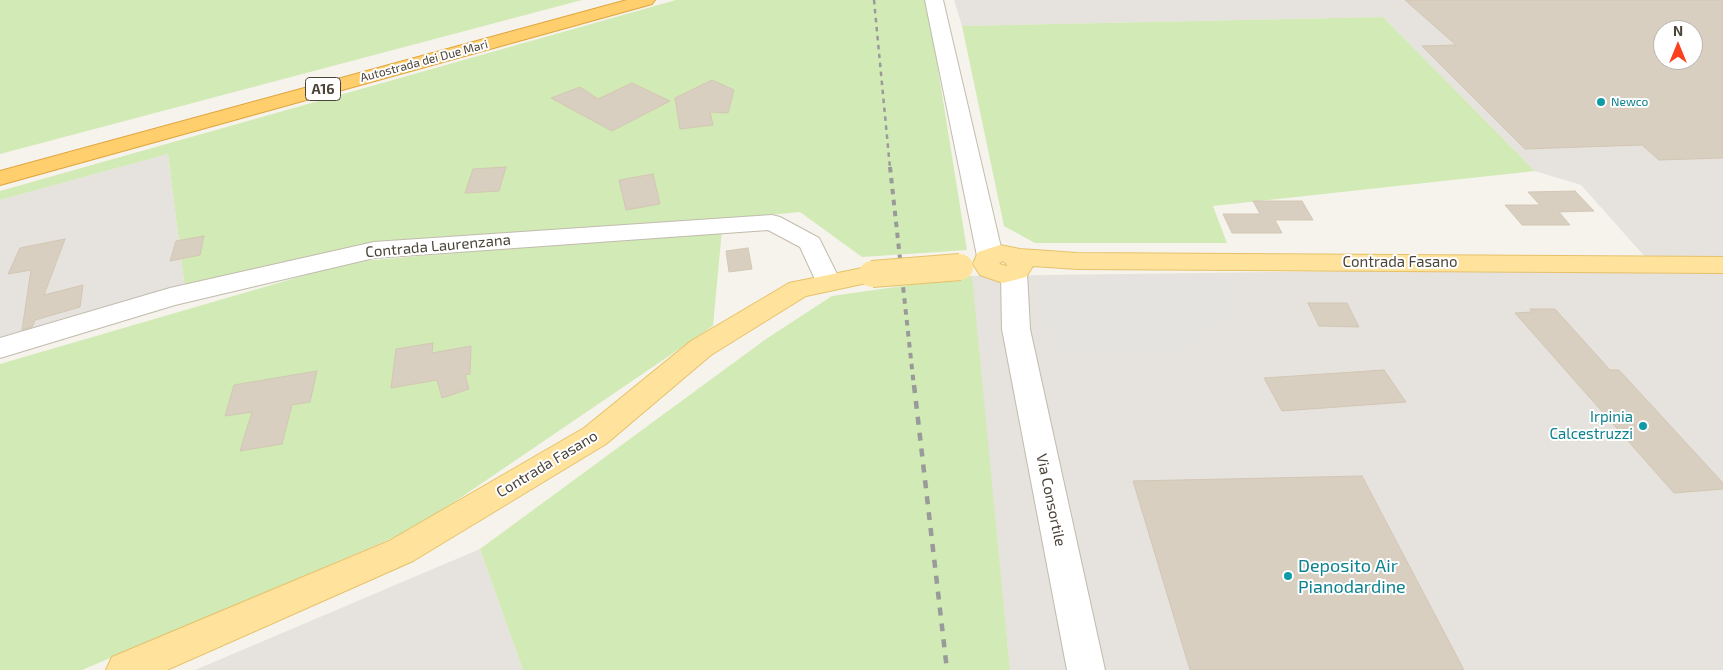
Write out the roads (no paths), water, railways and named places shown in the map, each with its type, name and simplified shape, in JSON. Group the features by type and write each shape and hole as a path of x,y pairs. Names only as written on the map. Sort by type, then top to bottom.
{"highway":[{"name":"Autostrada dei Due Mari","path":"0,166 610,0"},
{"name":"Autostrada dei Due Mari","path":"0,178 646,0"}],"main road":[{"name":"Contrada Fasano","path":"125,670 401,551 595,436 701,348 798,289 872,274 1001,263 1077,261 1723,265"}],"street":[{"name":"Via Consortile","path":"934,0 981,213 1001,263 1086,670"},
{"name":"Contrada Laurenzana","path":"0,348 170,297 374,250 772,222 810,243 828,282"}],"railway":[{"path":"874,0 890,168"},
{"path":"890,167 914,387"},
{"path":"914,385 947,670"}],"place":[{"name":"Newco","path":"1601,102"},
{"name":"Irpinia Calcestruzzi","path":"1643,426"},
{"name":"Deposito Air Pianodardine","path":"1288,576"}]}
